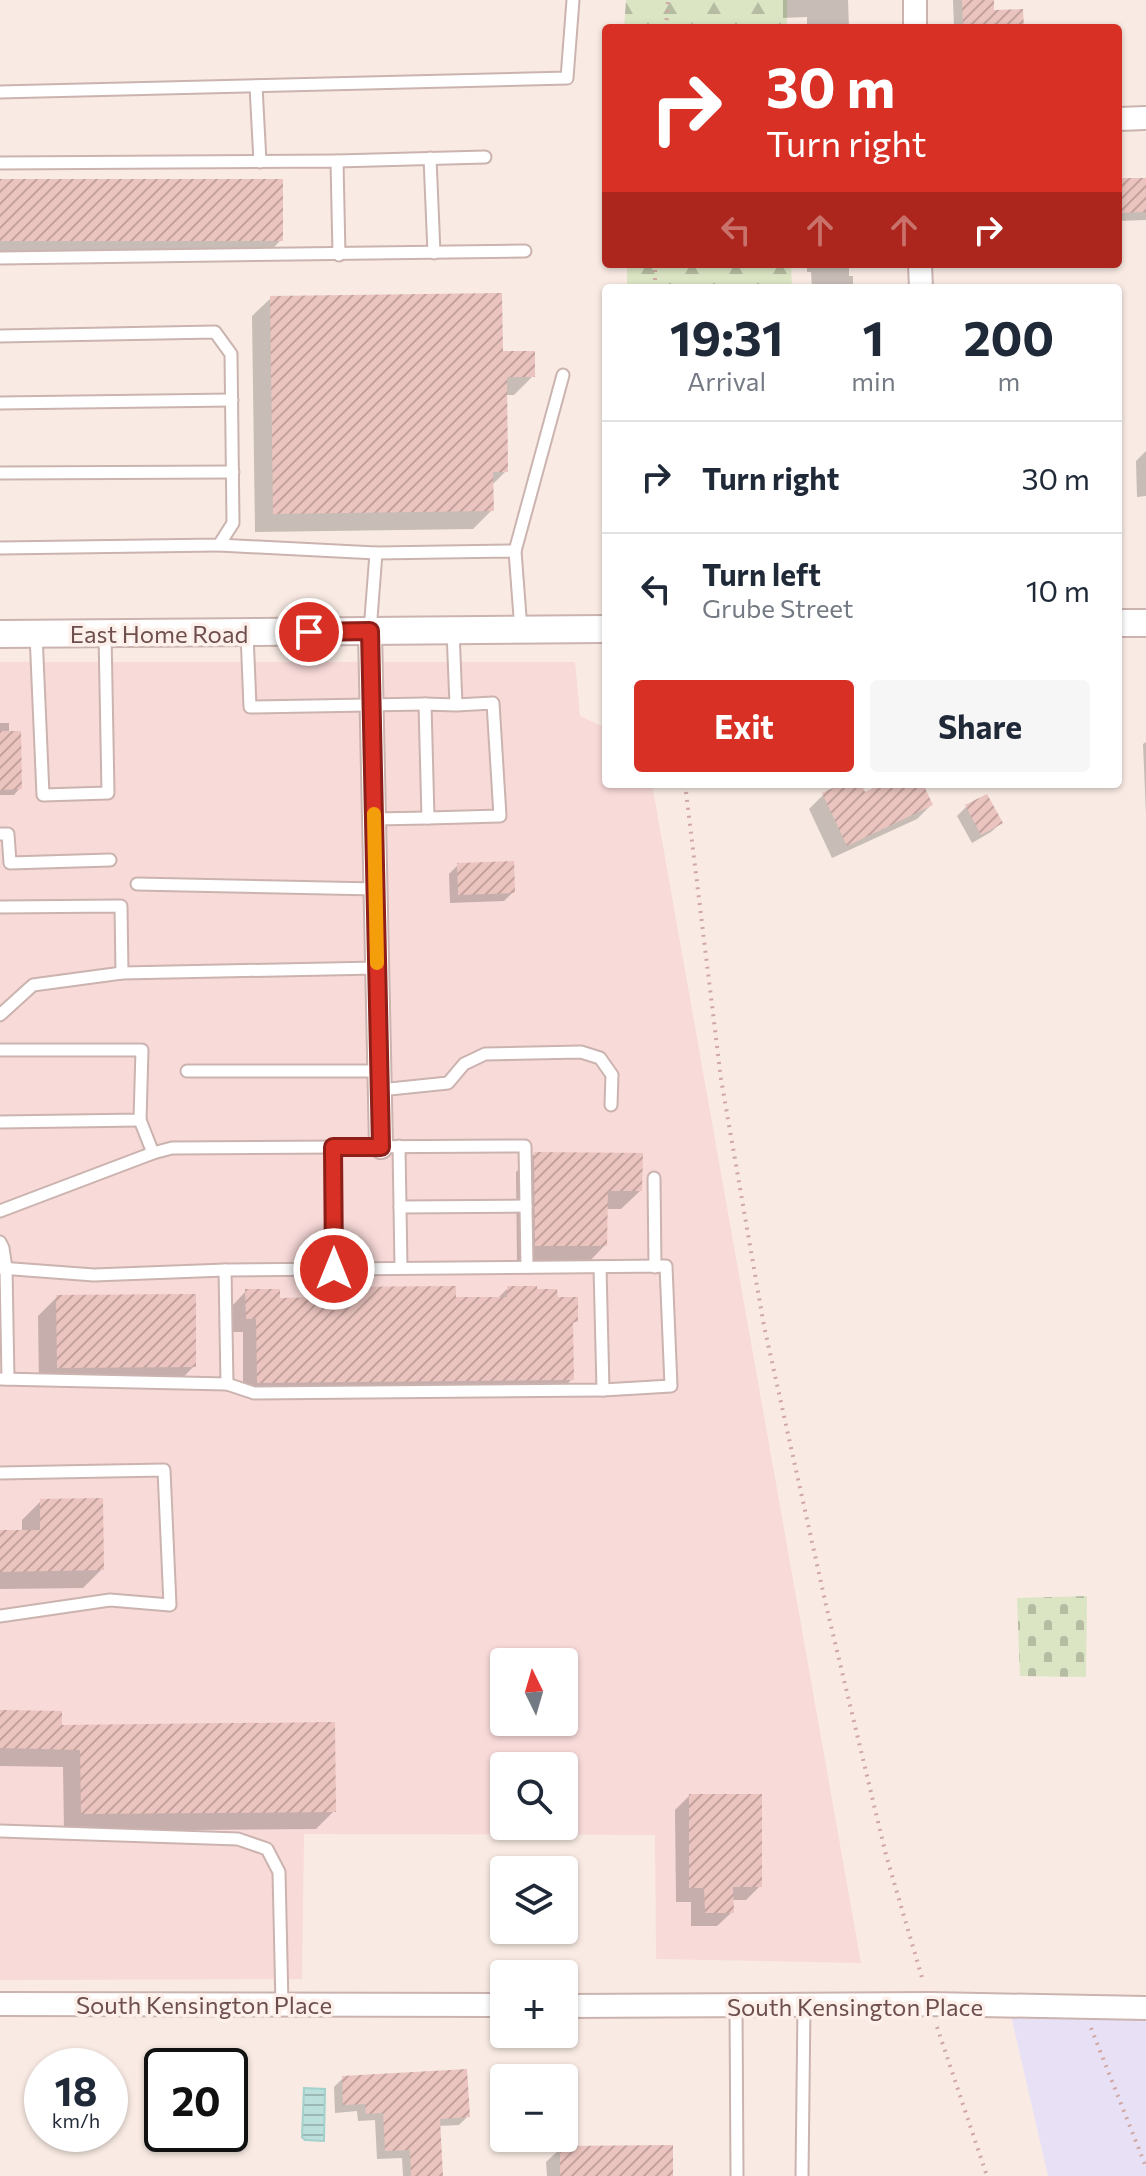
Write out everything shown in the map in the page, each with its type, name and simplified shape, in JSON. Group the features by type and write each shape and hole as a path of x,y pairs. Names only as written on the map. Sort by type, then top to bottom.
{"street":[{"path":"915,0 915,24"},
{"path":"1122,119 1146,118"},
{"path":"1122,623 1146,623"},
{"name":"East Home Road","path":"0,634 602,629"},
{"path":"370,631 380,1081 390,1146"},
{"name":"South Kensington Place","path":"0,2004 490,2005"},
{"name":"South Kensington Place","path":"578,2006 930,2004 1146,2008"}],"lane":[{"path":"0,92 567,78 573,0"},
{"path":"256,86 260,162"},
{"path":"0,163 485,157"},
{"path":"430,158 434,253"},
{"path":"337,161 339,255"},
{"path":"0,258 525,251"},
{"path":"0,336 215,332 231,354 232,400 233,523 219,545"},
{"path":"521,630 515,551 563,375"},
{"path":"0,403 232,400"},
{"path":"0,473 233,472"},
{"path":"0,548 219,545 376,553 515,551"},
{"path":"370,631 376,553"},
{"path":"453,630 456,705"},
{"path":"247,632 250,707 493,703 500,816 374,819"},
{"path":"36,634 43,795 108,793 105,633"},
{"path":"425,704 428,818"},
{"path":"0,834 8,834 10,863 110,860"},
{"path":"137,884 376,889"},
{"path":"0,907 121,906 122,973"},
{"path":"0,1015 33,985 122,973 377,968"},
{"path":"0,1050 142,1050 140,1120 153,1153"},
{"path":"187,1071 448,1083 464,1064 485,1054 581,1052 600,1058 612,1075 611,1105"},
{"path":"0,1122 140,1120"},
{"path":"390,1146 400,1207 401,1268"},
{"path":"0,1211 172,1148 525,1146 527,1267"},
{"path":"333,1147 334,1269"},
{"path":"654,1178 655,1267"},
{"path":"400,1207 526,1206"},
{"path":"0,1242 4,1379 227,1384 254,1393 603,1390 671,1386 666,1266 225,1270 94,1275 3,1268"},
{"path":"600,1267 603,1390"},
{"path":"225,1270 227,1384"},
{"path":"0,1473 164,1470 170,1605 110,1600 0,1616"},
{"path":"0,1831 238,1839 267,1849 279,1872 282,2005"},
{"path":"736,2006 737,2176"},
{"path":"802,2176 804,2006"}],"path":[{"path":"666,24 668,0"},
{"path":"685,788 721,1079 764,1326 879,1826 930,2004 987,2176"},
{"path":"1082,2008 1146,2167"}],"shaded area":[{"path":"0,662 575,662 580,716 602,726 602,788 653,788 861,1963 656,1959 655,1835 578,1835 578,1752 490,1752 490,1835 304,1834 302,1979 0,1980"},
{"path":"1009,2007 1146,2008 1146,2176 1048,2176"}],"green space":[{"path":"626,0 787,0 787,24 624,24"},
{"path":"627,268 791,268 792,284 627,284"},
{"path":"1087,1596 1086,1677 1020,1676 1017,1598"}],"water":[{"path":"304,2088 325,2089 324,2141 305,2140 302,2137"}],"building":[{"path":"962,0 994,0 994,10 1023,9 1024,24 963,24"},
{"path":"1122,178 1146,178 1146,212 1122,213"},
{"path":"0,179 283,179 283,241 0,241"},
{"path":"502,293 503,351 535,351 535,377 507,377 508,472 493,472 494,511 273,514 270,296"},
{"path":"0,731 21,731 22,789 0,790"},
{"path":"833,788 863,788 865,792 874,788 925,788 933,805 847,846 822,793"},
{"path":"987,794 1003,823 981,835 965,805"},
{"path":"514,861 515,893 458,895 457,863"},
{"path":"534,1152 643,1153 642,1191 608,1191 607,1246 535,1246"},
{"path":"456,1286 456,1297 507,1297 507,1286 537,1286 537,1289 557,1289 558,1297 578,1297 578,1322 573,1322 574,1380 257,1383 256,1319 246,1319 245,1289 280,1289 280,1298 325,1297 325,1287"},
{"path":"196,1294 196,1367 57,1368 56,1295"},
{"path":"103,1498 104,1570 0,1572 0,1530 40,1530 40,1499"},
{"path":"0,1710 62,1711 62,1725 335,1722 336,1812 81,1814 80,1750 0,1748"},
{"path":"689,1794 762,1794 762,1887 733,1887 734,1913 705,1913 704,1888 689,1888"},
{"path":"467,2069 470,2117 440,2119 443,2176 411,2176 410,2150 385,2151 383,2113 366,2114 365,2104 343,2105 342,2076"},
{"path":"673,2145 673,2176 560,2176 560,2152 578,2152 578,2146"}],"slow traffic":[{"path":"374,814 377,963"}],"route":[{"path":"309,632 370,631 381,1147 333,1147 334,1269"}]}
